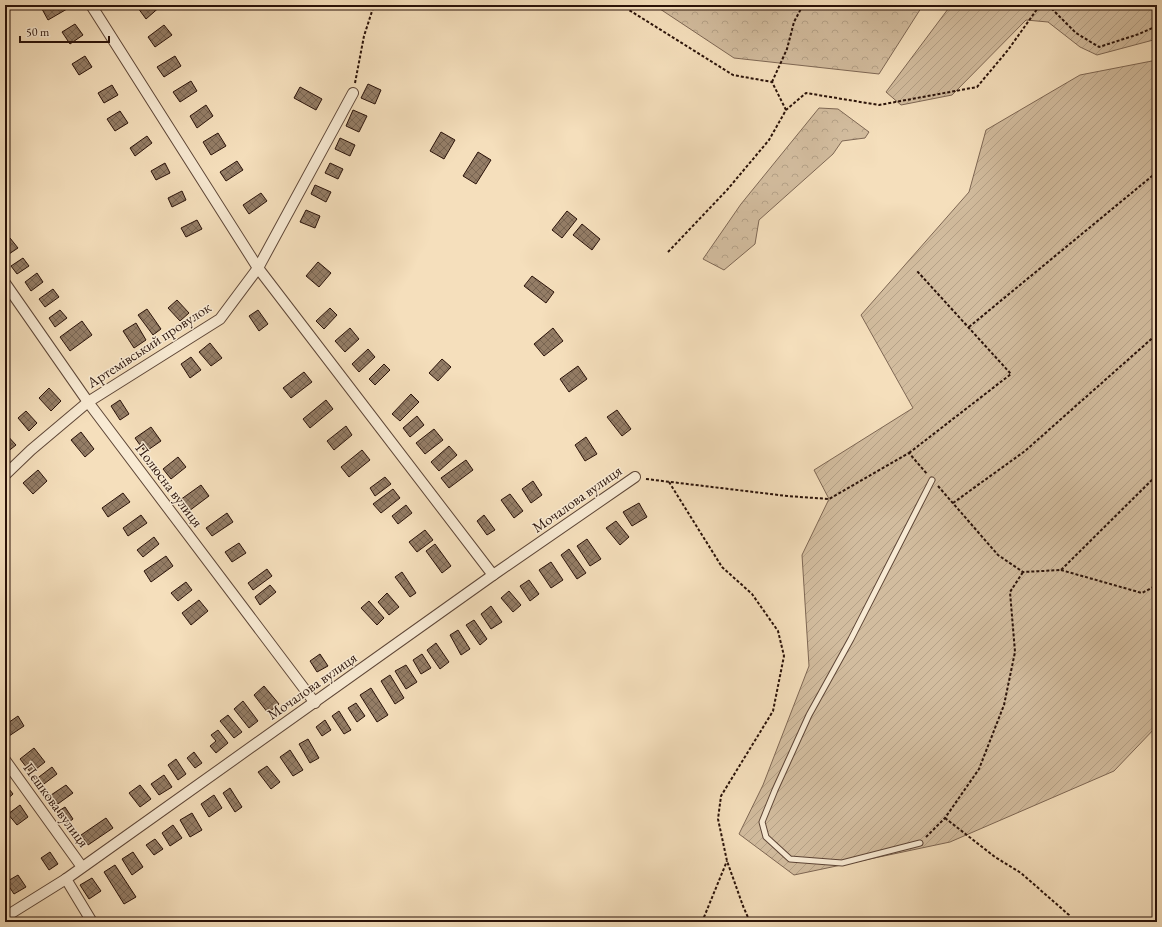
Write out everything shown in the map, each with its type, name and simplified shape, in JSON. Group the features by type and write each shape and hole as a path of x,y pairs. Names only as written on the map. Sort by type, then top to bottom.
{"street":[{"path":"91,5 258,268 493,575"},
{"name":"Артемівський провулок","path":"5,475 31,450 88,402 220,320 258,268 354,93"},
{"name":"Полюсна вулиця","path":"5,283 88,402 315,703"},
{"name":"Мочалова вулиця","path":"5,918 66,879 493,575 635,477"},
{"name":"Пєшкова вулиця","path":"5,760 82,867"},
{"path":"66,879 92,922"}],"lane":[{"path":"920,843 842,863 790,859 766,837 762,822 809,715 854,632 932,480"}],"path":[{"path":"354,93 364,36 374,5"},
{"path":"621,5 733,75 772,82"},
{"path":"772,82 787,49 794,22 803,5"},
{"path":"668,252 727,190 769,140 786,110 806,93 879,105 977,87 1008,50 1040,5"},
{"path":"1048,5 1076,33 1099,47 1139,34 1157,26"},
{"path":"772,82 786,110"},
{"path":"969,327 1157,172"},
{"path":"909,453 1012,374 917,271"},
{"path":"953,503 1025,451 1157,334"},
{"path":"668,482 722,567 752,594 778,631 784,656 773,711 721,796 718,819 727,860 750,922"},
{"path":"1061,570 1142,593 1157,585"},
{"path":"920,843 945,818 979,769 1004,705 1015,652 1010,592 1023,572"},
{"path":"945,818 995,857 1022,873 1069,915 1071,922"},
{"path":"702,922 727,860"}],"green space":[{"path":"654,5 923,5 879,74 734,58"},
{"path":"951,5 1157,5 1157,39 1097,55 1080,47 1048,22 1026,20 952,95 901,105 886,92"},
{"path":"1157,60 1157,726 1114,771 950,842 794,875 739,834 763,785 809,666 802,555 829,499 814,470 913,408 861,315 969,192 986,130 1080,75"},
{"path":"819,108 838,109 869,132 865,138 842,141 833,154 759,220 755,244 724,270 703,259 741,204"}],"building":[{"path":"48,5 64,5 67,9 48,20 42,9"},
{"path":"142,5 162,5 146,19 138,8"},
{"path":"75,24 83,35 70,44 62,32"},
{"path":"164,25 172,35 155,47 148,37"},
{"path":"85,56 92,67 79,75 72,64"},
{"path":"175,56 181,66 164,77 157,67"},
{"path":"191,81 197,91 180,102 173,92"},
{"path":"368,84 381,90 375,104 361,98"},
{"path":"112,85 118,95 104,103 98,93"},
{"path":"300,87 322,99 316,110 294,98"},
{"path":"206,105 213,116 197,128 190,116"},
{"path":"353,110 367,116 359,132 346,126"},
{"path":"120,111 128,123 115,131 107,119"},
{"path":"441,132 455,140 444,159 430,151"},
{"path":"218,133 226,146 211,155 203,142"},
{"path":"147,136 152,143 135,156 130,148"},
{"path":"340,138 355,145 350,156 335,149"},
{"path":"478,152 491,160 476,184 463,176"},
{"path":"237,161 243,170 226,181 220,172"},
{"path":"165,163 170,173 156,180 151,171"},
{"path":"330,163 343,169 338,179 325,173"},
{"path":"315,185 331,192 326,202 311,194"},
{"path":"182,191 186,200 172,207 168,198"},
{"path":"261,193 267,201 249,214 243,205"},
{"path":"306,210 320,216 315,228 300,222"},
{"path":"567,211 577,219 562,238 552,230"},
{"path":"197,220 202,229 186,237 181,228"},
{"path":"582,224 600,239 592,250 573,235"},
{"path":"10,238 18,248 6,256 5,242"},
{"path":"23,258 29,266 17,274 11,266"},
{"path":"318,262 331,273 319,287 306,276"},
{"path":"37,273 43,282 31,291 25,282"},
{"path":"532,276 554,292 546,303 524,286"},
{"path":"53,289 59,297 45,307 39,299"},
{"path":"177,300 189,313 180,321 168,308"},
{"path":"330,308 337,315 324,329 316,321"},
{"path":"147,309 161,329 153,335 138,315"},
{"path":"60,310 67,318 55,327 49,318"},
{"path":"258,310 268,324 259,331 249,316"},
{"path":"82,321 92,335 70,351 60,337"},
{"path":"136,323 146,340 134,348 123,331"},
{"path":"350,328 359,339 345,352 335,341"},
{"path":"553,328 563,341 544,356 534,344"},
{"path":"210,343 222,358 211,366 199,352"},
{"path":"368,349 375,357 359,372 352,364"},
{"path":"191,357 201,370 190,378 181,364"},
{"path":"442,359 451,367 438,381 429,373"},
{"path":"384,364 390,370 375,385 369,379"},
{"path":"578,366 587,379 569,392 560,379"},
{"path":"304,372 312,382 291,398 283,388"},
{"path":"49,388 61,401 51,411 39,398"},
{"path":"411,394 419,402 400,421 392,414"},
{"path":"120,400 129,414 120,420 111,406"},
{"path":"326,400 333,409 310,428 303,419"},
{"path":"617,410 631,429 622,436 607,417"},
{"path":"26,411 37,423 29,431 18,418"},
{"path":"417,416 424,425 410,437 403,428"},
{"path":"346,426 352,435 334,450 327,441"},
{"path":"151,427 161,441 145,452 135,438"},
{"path":"434,429 443,440 425,454 416,443"},
{"path":"81,432 94,449 85,457 71,440"},
{"path":"5,433 16,445 6,453 5,452"},
{"path":"586,437 597,454 585,461 575,445"},
{"path":"449,446 457,455 439,471 431,462"},
{"path":"362,450 370,460 349,477 341,467"},
{"path":"178,457 186,467 171,479 163,469"},
{"path":"466,460 473,470 449,488 441,478"},
{"path":"38,470 47,481 33,494 23,483"},
{"path":"385,477 391,484 375,496 370,488"},
{"path":"533,481 542,495 531,503 522,489"},
{"path":"201,485 209,496 189,511 180,500"},
{"path":"393,489 400,498 381,513 373,504"},
{"path":"123,493 130,502 108,517 102,508"},
{"path":"510,494 523,511 514,518 501,500"},
{"path":"639,503 647,517 632,526 623,512"},
{"path":"406,505 412,513 398,524 392,516"},
{"path":"227,513 233,522 212,536 206,528"},
{"path":"141,515 147,523 128,536 123,528"},
{"path":"484,515 495,530 487,535 477,521"},
{"path":"616,521 629,537 620,545 606,528"},
{"path":"425,530 433,540 417,552 409,542"},
{"path":"154,537 159,544 143,557 137,550"},
{"path":"587,539 601,559 590,566 577,546"},
{"path":"239,543 246,553 232,562 225,552"},
{"path":"435,544 451,566 442,573 426,551"},
{"path":"569,549 586,573 577,579 561,555"},
{"path":"166,556 173,566 151,582 144,571"},
{"path":"551,562 563,580 551,588 539,570"},
{"path":"267,569 272,576 253,590 248,583"},
{"path":"402,572 416,593 410,597 395,577"},
{"path":"529,580 539,594 530,601 520,586"},
{"path":"186,582 192,590 178,601 171,593"},
{"path":"270,585 276,592 260,605 255,597"},
{"path":"509,591 521,605 513,612 501,598"},
{"path":"387,593 399,607 389,615 378,602"},
{"path":"199,600 208,611 191,625 182,613"},
{"path":"369,601 384,618 377,625 361,608"},
{"path":"491,606 502,622 491,629 481,614"},
{"path":"474,620 487,639 480,645 466,625"},
{"path":"458,630 470,649 461,655 450,635"},
{"path":"436,643 449,662 440,669 427,650"},
{"path":"320,654 328,666 317,672 310,661"},
{"path":"422,654 431,668 421,674 413,660"},
{"path":"406,665 417,682 406,689 395,671"},
{"path":"390,675 404,698 395,704 381,681"},
{"path":"264,686 279,704 268,713 254,695"},
{"path":"371,688 388,715 377,722 360,695"},
{"path":"243,701 258,721 249,728 234,709"},
{"path":"356,703 365,716 357,722 348,708"},
{"path":"339,711 351,730 344,734 332,716"},
{"path":"228,715 242,732 234,738 220,721"},
{"path":"18,716 24,726 6,738 5,725"},
{"path":"325,720 331,730 322,736 316,727"},
{"path":"218,730 228,743 216,753 210,746 216,741 211,735"},
{"path":"308,739 319,758 310,763 299,744"},
{"path":"34,748 45,762 31,773 20,759"},
{"path":"290,750 303,770 293,776 280,757"},
{"path":"194,752 202,763 195,768 187,758"},
{"path":"176,759 186,774 178,780 168,765"},
{"path":"267,766 280,782 271,789 258,772"},
{"path":"52,767 57,774 40,787 35,780"},
{"path":"164,775 172,787 159,795 151,784"},
{"path":"6,785 13,794 5,801 5,786"},
{"path":"66,785 73,793 55,806 48,797"},
{"path":"140,785 151,799 140,807 129,793"},
{"path":"230,788 242,807 235,812 223,793"},
{"path":"214,795 222,808 209,817 201,804"},
{"path":"20,805 28,817 17,825 8,814"},
{"path":"65,807 73,819 66,824 57,812"},
{"path":"192,813 202,830 190,837 180,820"},
{"path":"106,818 113,828 88,845 81,835"},
{"path":"173,825 182,838 170,846 162,833"},
{"path":"155,839 163,849 154,855 146,845"},
{"path":"50,852 58,864 49,870 41,858"},
{"path":"133,852 143,867 132,875 122,859"},
{"path":"115,865 136,897 124,904 104,872"},
{"path":"18,875 26,887 14,894 6,882"},
{"path":"92,878 101,891 89,899 80,885"}]}
